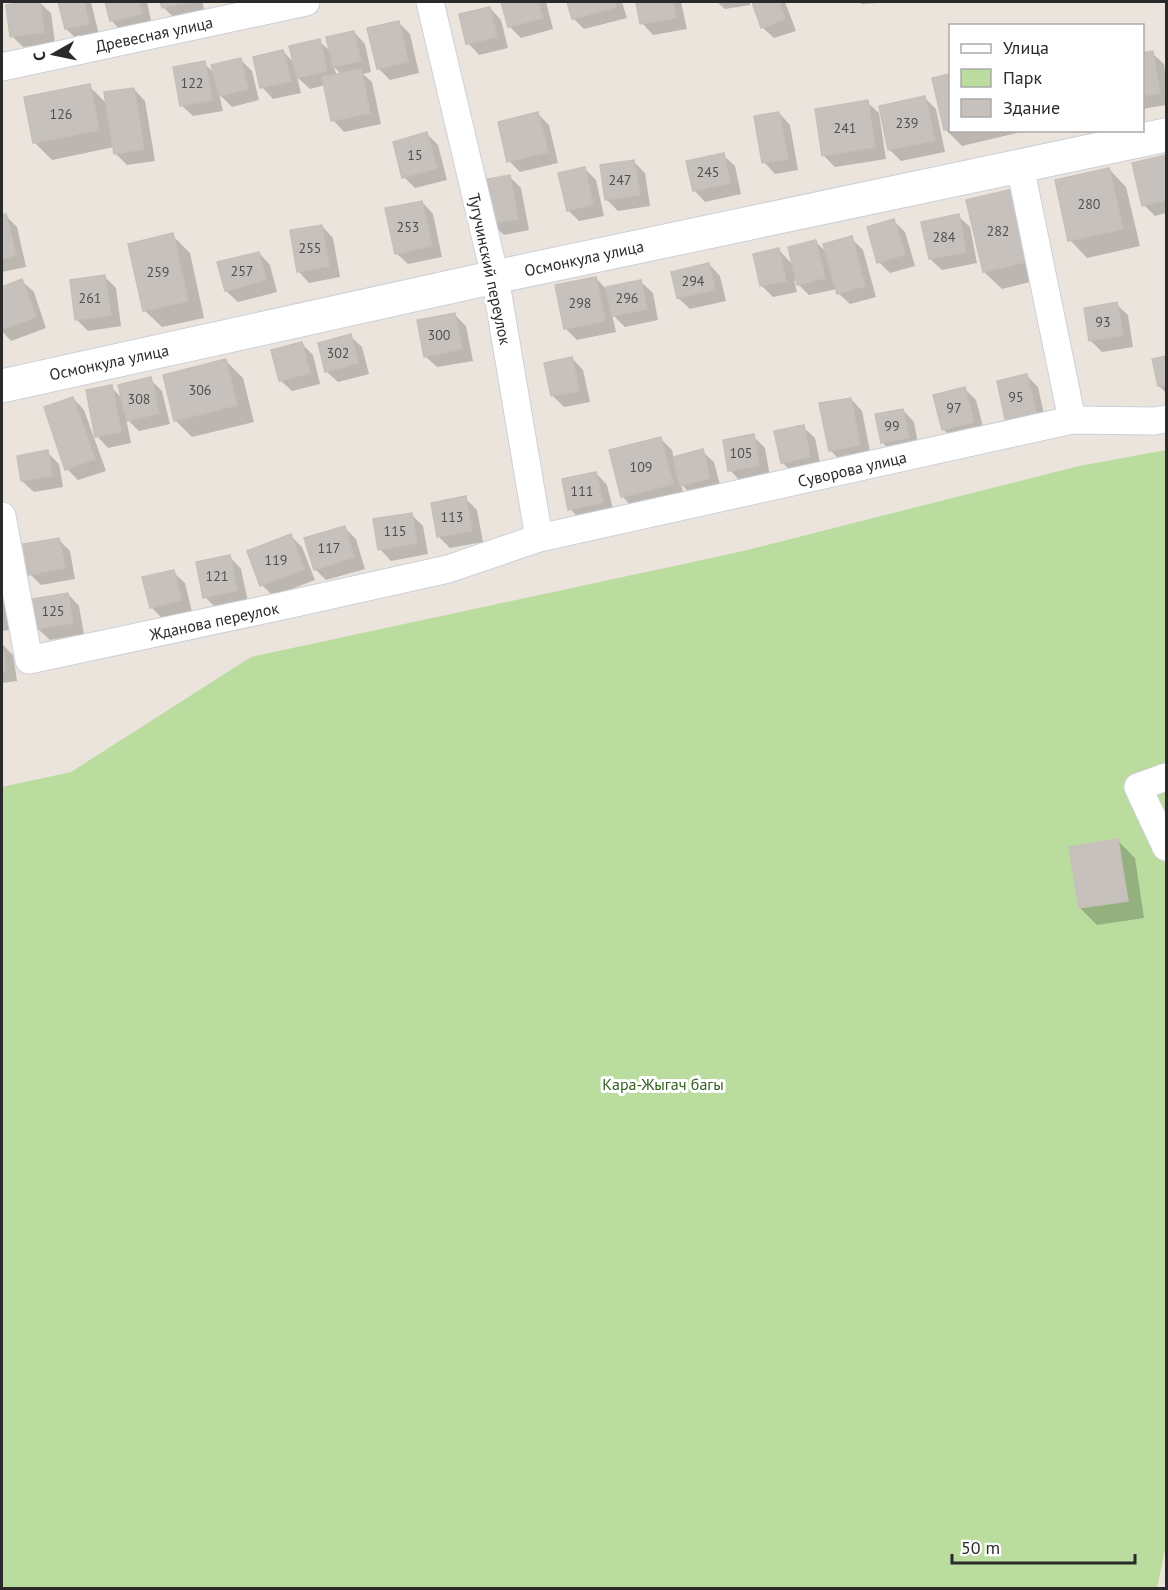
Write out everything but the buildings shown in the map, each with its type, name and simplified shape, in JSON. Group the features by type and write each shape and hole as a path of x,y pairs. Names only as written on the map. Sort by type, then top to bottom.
{"street":[{"name":"Древесная улица","path":"2,68 306,2"},
{"name":"Тугучинский переулок","path":"430,2 495,277 539,538"},
{"name":"Осмонкула улица","path":"2,386 495,277 1167,135"},
{"path":"1020,166 1072,420"},
{"name":"Суворова улица","path":"539,538 1072,420 1154,421 1167,419"},
{"name":"Жданова переулок","path":"2,516 29,660 448,569 539,538"},
{"path":"1167,777 1138,787 1167,847"}],"green space":[{"name":"Кара-Жыгач багы","path":"1166,450 1166,1544 1157,1588 2,1588 2,787 71,772 251,657 739,552 1079,466"}]}
